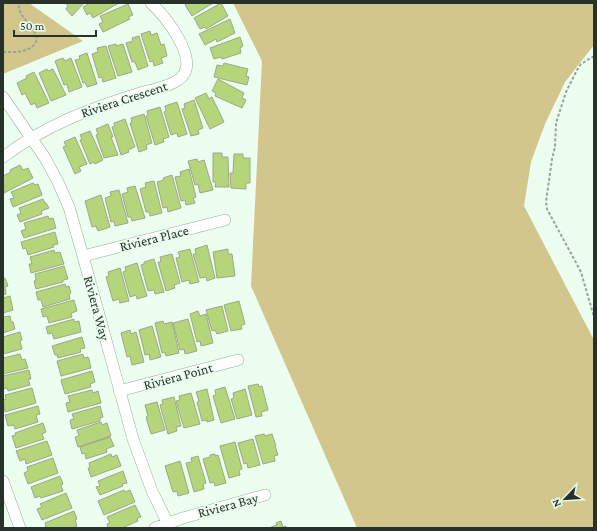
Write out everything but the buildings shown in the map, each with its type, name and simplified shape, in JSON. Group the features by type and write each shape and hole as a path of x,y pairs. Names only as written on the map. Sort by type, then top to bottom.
{"street":[{"name":"Riviera Crescent","path":"32,137 56,124 87,111 170,84 182,77 185,73 186,64 184,52 170,24 151,3"},
{"name":"Riviera Way","path":"3,97 46,158 69,207 127,421 140,462 169,525"},
{"path":"3,156 32,137"},
{"name":"Riviera Place","path":"83,256 225,220"},
{"name":"Riviera Point","path":"119,391 238,360"},
{"path":"3,481 20,528"},
{"name":"Riviera Bay","path":"155,528 265,495"}],"path":[{"path":"3,52 22,51 32,47 36,43 37,39 33,28 20,14 19,3"},
{"path":"594,56 581,64 576,70 566,92 556,123 555,147 546,202 547,209 581,272 594,317"}],"shaded area":[{"path":"3,3 29,3 83,41 3,74"},
{"path":"233,3 594,3 594,45 565,82 545,124 531,162 524,206 594,340 594,528 357,528 251,286 262,61"}]}
